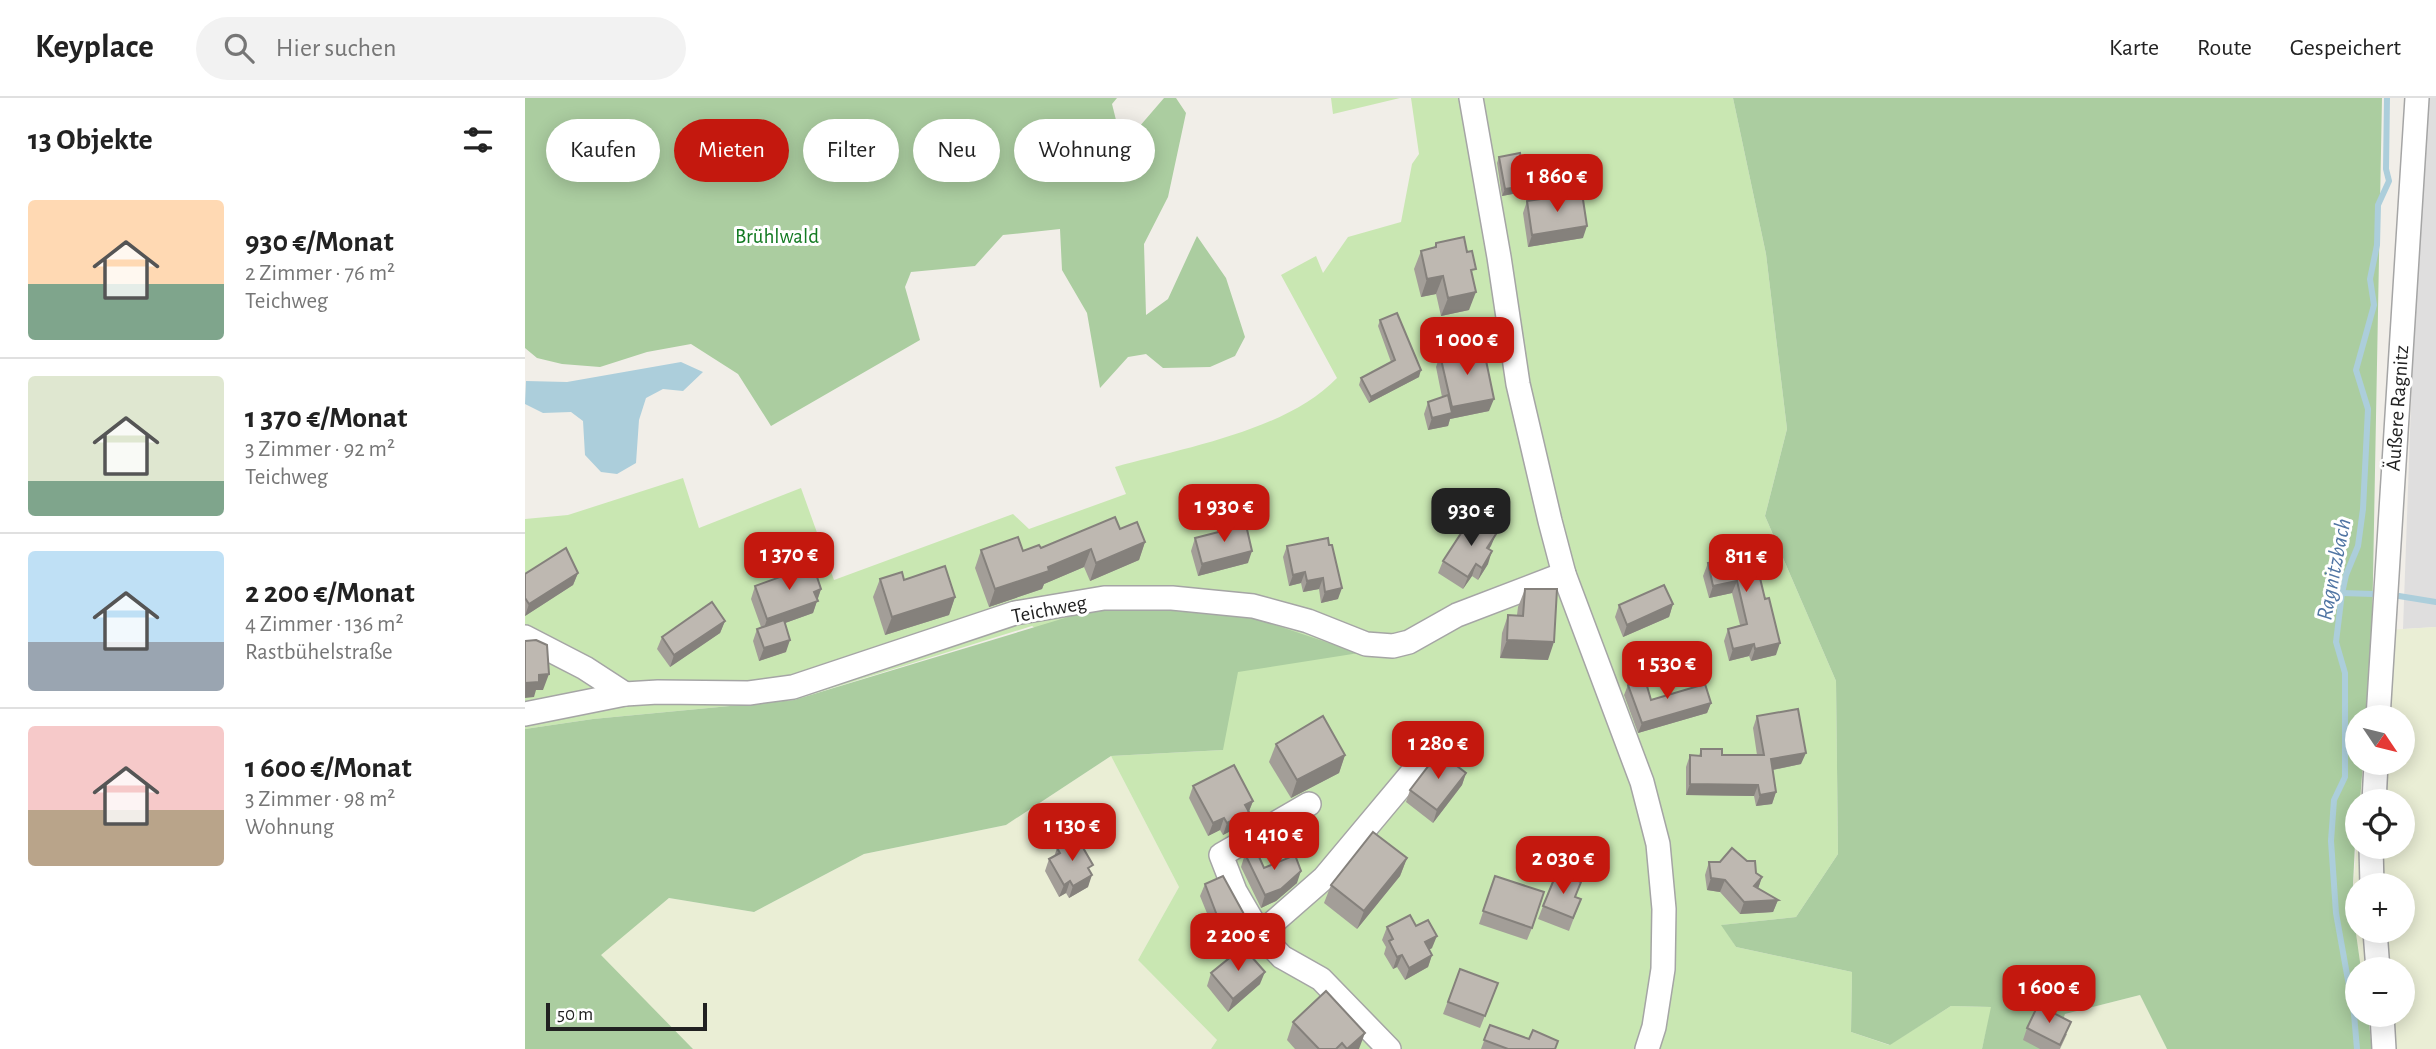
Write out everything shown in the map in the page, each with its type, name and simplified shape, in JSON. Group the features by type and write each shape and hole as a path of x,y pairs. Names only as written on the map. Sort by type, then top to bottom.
{"street":[{"path":"1471,98 1500,257 1518,384 1564,574 1643,782 1658,844 1664,909 1664,957 1660,1000 1647,1049"},
{"name":"Äußere Ragnitz","path":"2379,705 2417,98"},
{"name":"Teichweg","path":"525,714 625,694 749,693 793,687 1016,613 1104,598 1172,598 1253,606 1308,621 1366,644 1393,646 1409,642 1457,615 1564,574"},
{"path":"525,637 585,668 625,694"},
{"path":"1260,934 1324,878 1416,768"},
{"path":"1309,804 1221,855 1235,891 1260,934 1282,957 1321,979 1389,1049"},
{"path":"2383,1027 2385,1049"}],"shaded area":[{"path":"2428,98 2436,98 2436,627 2403,629 2417,236"}],"green space":[{"name":"Brühlwald","path":"525,98 1117,98 1112,104 1116,119 1014,119 1014,182 1155,182 1155,119 1146,119 1164,98 1176,98 1186,113 1168,197 1144,244 1146,315 1168,299 1197,236 1226,278 1245,337 1235,356 1210,367 1163,368 1146,354 1128,357 1100,388 1087,313 1062,270 1060,229 1003,235 975,266 911,272 905,287 920,340 771,426 738,374 691,344 647,352 600,367 562,364 537,358 525,348"},
{"path":"1331,98 1400,98 1333,114"},
{"path":"1411,98 1733,98 1766,254 1787,429 1765,516 1836,681 1838,854 1796,917 1722,925 1736,947 1852,972 1851,1032 1889,1045 1951,1006 1992,1007 1982,1049 1211,1049 1217,1040 1138,960 1179,887 1111,756 1223,750 1032,626 794,700 593,719 525,729 525,519 568,515 683,478 699,528 801,488 834,580 1013,514 1029,529 1126,494 1115,467 1232,435 1290,412 1316,396 1337,378 1281,275 1316,256 1323,273 1348,237 1401,222 1412,164 1419,154"},
{"path":"1733,98 2382,98 2372,631 2367,705 2345,705 2345,775 2362,775 2361,789 2345,789 2345,859 2354,859 2354,873 2345,873 2345,943 2357,943 2359,957 2345,957 2345,1027 2369,1027 2372,1049 2167,1049 2140,995 2065,1014 2053,1049 1982,1049 1991,1007 1951,1006 1890,1045 1851,1032 1852,972 1736,947 1721,925 1796,917 1838,854 1836,681 1765,516 1787,429 1766,254"},
{"path":"1101,607 1245,615 1359,653 1238,672 1223,750 1111,756 1006,825 864,854 754,912 669,898 601,955 693,1049 525,1049 525,729 593,719 794,700"},
{"path":"2436,627 2436,1049 2372,1049 2369,1027 2415,1027 2415,957 2359,957 2357,943 2415,943 2415,873 2354,873 2355,859 2415,859 2415,789 2361,789 2362,775 2415,775 2415,705 2367,705 2372,631"},
{"path":"1111,756 1179,887 1138,960 1217,1040 1211,1049 693,1049 600,955 669,898 754,912 864,854 1006,825"},
{"path":"2140,995 2167,1049 2053,1049 2065,1014"}],"water":[{"path":"681,362 703,372 683,391 663,389 646,398 639,420 636,463 617,474 601,472 585,455 583,421 571,412 543,413 525,404 526,381 567,382"}],"building":[{"path":"1520,153 1525,186 1505,189 1499,157"},
{"path":"1582,193 1587,226 1532,235 1527,201"},
{"path":"1464,237 1467,252 1472,251 1476,269 1471,270 1476,292 1448,298 1443,276 1427,279 1421,251 1436,247 1436,243"},
{"path":"1397,313 1421,370 1371,397 1361,378 1395,360 1380,320"},
{"path":"1483,346 1494,399 1452,407 1440,355"},
{"path":"1448,395 1452,413 1432,418 1428,402"},
{"path":"1115,517 1120,529 1137,522 1145,542 1096,563 1091,549 1048,567 1049,571 995,589 981,550 1018,537 1023,551 1039,545 1041,548"},
{"path":"1471,518 1496,534 1487,548 1492,551 1482,568 1476,564 1468,577 1443,561"},
{"path":"1246,525 1252,551 1202,564 1195,538"},
{"path":"1750,536 1765,599 1769,598 1780,643 1755,649 1754,644 1733,649 1728,629 1747,624 1737,581 1713,586 1708,563 1725,559 1721,542"},
{"path":"1328,538 1342,588 1325,592 1323,578 1307,581 1305,572 1293,575 1287,546"},
{"path":"566,548 578,573 529,604 525,598 525,574"},
{"path":"813,565 821,589 814,592 818,601 767,619 755,586"},
{"path":"945,566 955,597 892,617 880,579 902,572 904,580"},
{"path":"1664,585 1673,604 1627,625 1619,605"},
{"path":"1525,589 1557,589 1554,642 1507,640 1508,615 1523,616"},
{"path":"712,602 725,621 674,655 662,637"},
{"path":"784,620 790,640 764,648 757,629"},
{"path":"536,640 547,645 549,674 539,675 539,682 525,683 525,641"},
{"path":"1645,679 1651,700 1705,684 1711,703 1642,723 1628,685"},
{"path":"1798,709 1806,753 1771,759 1776,792 1760,795 1758,785 1690,784 1690,755 1701,756 1701,749 1722,749 1722,755 1764,755 1757,716"},
{"path":"1323,716 1345,755 1297,780 1276,744"},
{"path":"1439,752 1466,773 1437,810 1410,790"},
{"path":"1234,765 1253,801 1245,805 1249,812 1227,823 1224,818 1213,823 1193,786"},
{"path":"1373,832 1407,858 1364,911 1331,885"},
{"path":"1074,838 1093,865 1088,868 1092,875 1073,886 1070,881 1064,885 1049,859 1060,853 1057,848"},
{"path":"1732,848 1747,861 1755,861 1756,873 1762,877 1754,886 1778,900 1744,902 1725,880 1711,878 1709,862 1720,862"},
{"path":"1256,850 1264,868 1295,855 1301,871 1281,889 1265,895 1245,854"},
{"path":"1557,872 1581,882 1575,897 1581,899 1573,918 1543,906"},
{"path":"1223,876 1245,916 1221,926 1205,884"},
{"path":"1495,876 1544,892 1532,928 1483,911"},
{"path":"1410,915 1416,926 1428,920 1437,936 1425,942 1432,955 1409,968 1402,955 1397,957 1389,941 1393,939 1387,927"},
{"path":"1243,947 1265,972 1233,999 1211,973"},
{"path":"1460,969 1498,983 1485,1016 1448,1002"},
{"path":"1326,991 1365,1033 1347,1049 1342,1043 1336,1049 1319,1049 1293,1022"},
{"path":"2038,1005 2071,1022 2060,1045 2027,1028"},
{"path":"1490,1025 1529,1039 1533,1030 1558,1041 1555,1049 1508,1049 1484,1040"}],"waterway":[{"name":"Ragnitzbach","path":"2357,1049 2354,1014 2336,913 2331,841 2334,800 2345,777 2345,673 2336,642 2342,593 2358,546 2363,509 2368,409 2356,370 2374,305 2370,279 2377,245 2378,205 2389,181 2386,169 2387,98"},
{"path":"2342,593 2373,594"},
{"path":"2399,596 2436,602"}]}
